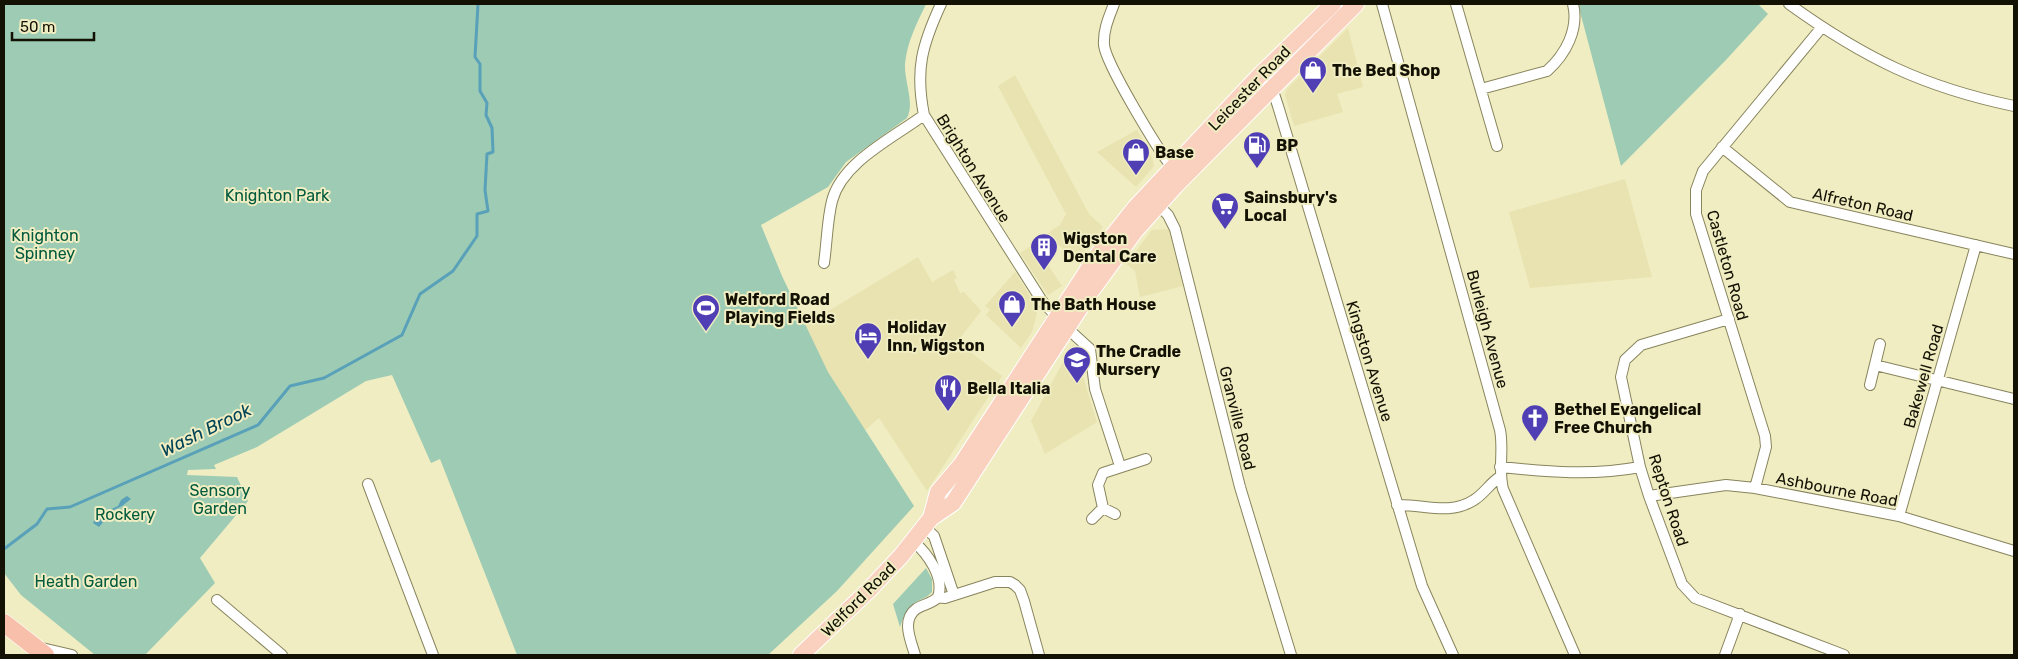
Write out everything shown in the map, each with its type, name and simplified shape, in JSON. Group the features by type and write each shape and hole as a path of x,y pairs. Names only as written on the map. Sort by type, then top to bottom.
{"highway":[{"path":"4,623 35,652"},
{"path":"4,628 35,652"}],"main road":[{"name":"Leicester Road","path":"913,541 928,522 953,503 963,489 1172,167 1259,76 1333,4"},
{"name":"Leicester Road","path":"928,522 938,492 961,465 1056,316 1097,256 1152,200 1271,89 1356,4"},
{"name":"Welford Road","path":"801,655 844,616 913,541"}],"street":[{"name":"Brighton Avenue","path":"941,4 931,25 920,60 919,91 924,116 1042,301 1090,349 1094,389 1120,466"},
{"path":"1114,4 1104,33 1104,47 1157,148 1172,167"},
{"name":"Burleigh Avenue","path":"1382,4 1500,430 1502,444 1500,472 1508,504 1575,655"},
{"path":"1456,4 1496,146"},
{"path":"1481,90 1547,71 1555,64 1574,34 1576,16 1573,4"},
{"path":"1789,4 1822,27 1885,64 1925,82 1965,95 2014,106"},
{"name":"Castleton Road","path":"1755,488 1766,447 1765,436 1696,214 1696,190 1703,171 1822,27"},
{"name":"Kingston Avenue","path":"1259,76 1271,89 1278,106 1422,586 1453,655"},
{"path":"824,263 832,202 844,176 855,165 924,116"},
{"name":"Alfreton Road","path":"1722,147 1790,202 2014,254"},
{"name":"Granville Road","path":"1152,200 1168,215 1175,229 1240,487 1288,655"},
{"name":"Bakewell Road","path":"1899,516 1976,245"},
{"name":"Repton Road","path":"1729,319 1641,345 1625,360 1621,377 1640,466 1649,496 1682,584 1696,598 1844,655"},
{"path":"1870,386 1880,344"},
{"path":"1875,365 2014,399"},
{"path":"1115,514 1103,508 1098,492 1100,478 1108,470 1146,458"},
{"path":"1397,505 1441,509 1459,507 1475,500 1500,472 1590,474 1609,473 1640,466"},
{"path":"368,484 432,655"},
{"name":"Ashbourne Road","path":"1649,496 1726,484 1755,488 1899,516 2014,551"},
{"path":"1092,519 1103,508"},
{"path":"928,522 934,536 947,596"},
{"path":"913,541 931,560 939,585 947,596"},
{"path":"915,655 908,631 911,615 915,610 947,596 994,582 1010,582 1020,590 1039,655"},
{"path":"217,600 282,655"},
{"path":"1725,655 1740,614"},
{"path":"35,652 72,655"}],"shaded area":[{"path":"1348,28 1363,87 1337,94 1343,112 1294,126 1285,95 1287,89"},
{"path":"1015,75 1089,214 1103,227 1078,260 1045,235 1060,225 1066,214 998,86"},
{"path":"1137,130 1152,157 1154,166 1136,187 1097,152"},
{"path":"1625,179 1652,277 1530,288 1509,212"},
{"path":"1169,229 1183,286 1140,297 1135,271 1126,264 1152,230"},
{"path":"1034,244 1062,286 1048,295 1020,253"},
{"path":"918,257 932,282 953,270 957,278 954,280 960,293 964,292 981,311 957,342 1002,376 927,491 879,418 864,431 828,372 805,325"},
{"path":"1015,272 1038,309 1032,332 1021,348 986,315 990,310 985,306"},
{"path":"1073,344 1097,422 1045,454 1031,421"}],"green space":[{"path":"4,4 926,4 913,33 906,56 905,71 910,99 907,118 846,162 828,187 761,225 782,276 828,372 914,506 837,591 768,655 517,655 440,459 431,463 392,375 366,381 257,447 214,465 216,469 188,470 187,475 237,477 248,501 200,558 215,583 145,655 95,655 21,595 4,573"},
{"path":"1578,4 1758,4 1768,14 1725,61 1621,166"},
{"path":"926,568 932,579 932,592 908,609 900,627 893,604"}],"water":[{"path":"127,496 131,499 122,506 105,514 104,521 99,527 93,523 99,511 103,513 118,506 121,500"}],"waterway":[{"name":"Wash Brook","path":"4,549 37,524 47,509 70,507 258,425 290,386 324,378 402,335 420,294 453,271 477,236 477,214 488,211 485,190 487,154 493,152 492,128 486,115 487,103 480,91 480,64 475,57 478,4"}],"place":[{"name":"The Bed Shop","path":"1313,94"},
{"name":"BP","path":"1257,169"},
{"name":"Base","path":"1136,176"},
{"name":"Sainsbury's Local","path":"1225,230"},
{"name":"Wigston Dental Care","path":"1044,271"},
{"name":"The Bath House","path":"1012,328"},
{"name":"Welford Road Playing Fields","path":"706,332"},
{"name":"Holiday Inn, Wigston","path":"868,360"},
{"name":"The Cradle Nursery","path":"1077,384"},
{"name":"Bella Italia","path":"948,412"},
{"name":"Bethel Evangelical Free Church","path":"1535,442"}],"park label":[{"name":"Knighton Park","path":"277,195"},
{"name":"Knighton Spinney","path":"45,244"},
{"name":"Sensory Garden","path":"220,499"},
{"name":"Rockery","path":"125,514"},
{"name":"Heath Garden","path":"86,581"}]}
